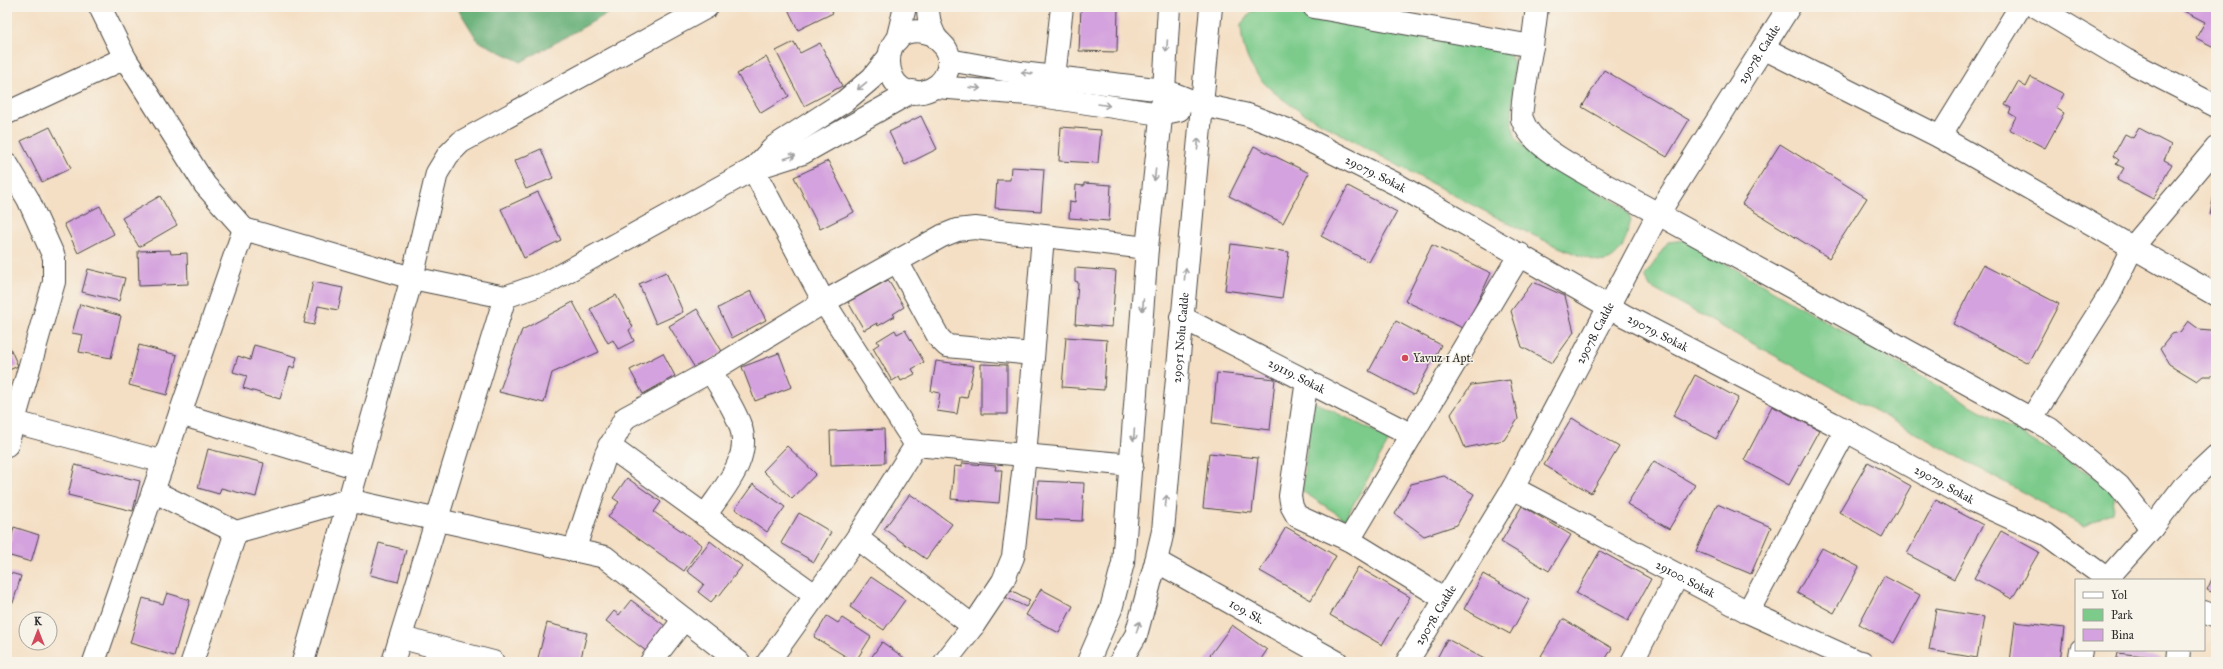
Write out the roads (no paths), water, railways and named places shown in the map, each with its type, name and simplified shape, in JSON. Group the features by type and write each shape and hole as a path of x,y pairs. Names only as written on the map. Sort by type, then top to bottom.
{"street":[{"path":"100,7 125,58 205,185 244,229 412,278 505,297 548,282 753,169 803,153 913,91"},
{"path":"303,662 412,278 437,173 448,155 461,142 707,7"},
{"path":"753,169 775,146 845,101 872,78 892,49 915,31 934,35 942,42 947,51 949,60 948,70 936,87 927,91 913,91 898,85 892,77 888,67 892,49 906,7"},
{"path":"928,7 934,35"},
{"path":"1054,77 1062,7"},
{"path":"1088,662 1112,609 1123,563 1132,465 1148,248 1160,114 1164,90 1169,7"},
{"name":"29051 Nolu Cadde","path":"1120,662 1136,635 1163,531 1181,317 1211,7"},
{"path":"1314,7 1532,46"},
{"path":"1537,7 1522,118 1530,134 1543,147 1658,214 2050,429 2119,486 2152,528"},
{"name":"29078. Cadde","path":"1406,662 1513,488 1658,214 1789,7"},
{"path":"1940,137 2020,7"},
{"path":"2037,7 2126,60 2216,106"},
{"path":"1763,48 1940,137 2216,295"},
{"path":"7,113 125,58"},
{"name":"29079. Sokak","path":"949,60 1054,77 1164,90 1202,105 1248,115 1288,130 1396,184 1608,306 1846,430 1974,501 2046,534 2108,579"},
{"path":"936,87 1028,94 1160,114 1202,105"},
{"path":"2031,419 2109,296 2132,248 2216,148"},
{"path":"7,164 28,199 54,257 54,282 10,421 7,445"},
{"path":"753,169 824,302 916,445"},
{"path":"574,551 609,446 624,418 711,371 824,302 942,236 957,230 975,228 1148,248"},
{"path":"94,662 244,229"},
{"path":"945,662 973,626 1003,581 1013,557 1025,456 1043,236"},
{"path":"1349,540 1520,254"},
{"path":"897,261 939,338 947,346 1033,354"},
{"path":"393,662 402,638 436,520 505,297"},
{"name":"29119. Sokak","path":"1181,317 1412,434"},
{"path":"705,516 736,469 743,451 740,425 711,371"},
{"path":"1307,380 1290,496 1292,507 1297,516 1349,540 1445,599"},
{"path":"180,414 358,468"},
{"path":"10,421 164,462"},
{"path":"1748,612 1846,430"},
{"path":"916,445 1132,465"},
{"path":"768,662 857,538 916,445"},
{"path":"609,446 816,596"},
{"path":"2108,579 2152,528 2184,486 2216,456"},
{"name":"29100. Sokak","path":"1513,488 1748,612 1862,662"},
{"path":"153,491 236,532 348,500 605,557 739,662"},
{"path":"192,662 236,532"},
{"path":"857,538 973,626"},
{"name":"109. Sk.","path":"1156,561 1337,662"},
{"path":"1632,662 1678,575"},
{"path":"2205,612 2216,617"},
{"path":"651,662 684,619"},
{"path":"402,638 493,662"},
{"path":"2079,662 2081,651"},
{"path":"2178,662 2179,651"}],"place":[{"name":"Yavuz 1 Apt.","path":"1405,358"}]}
